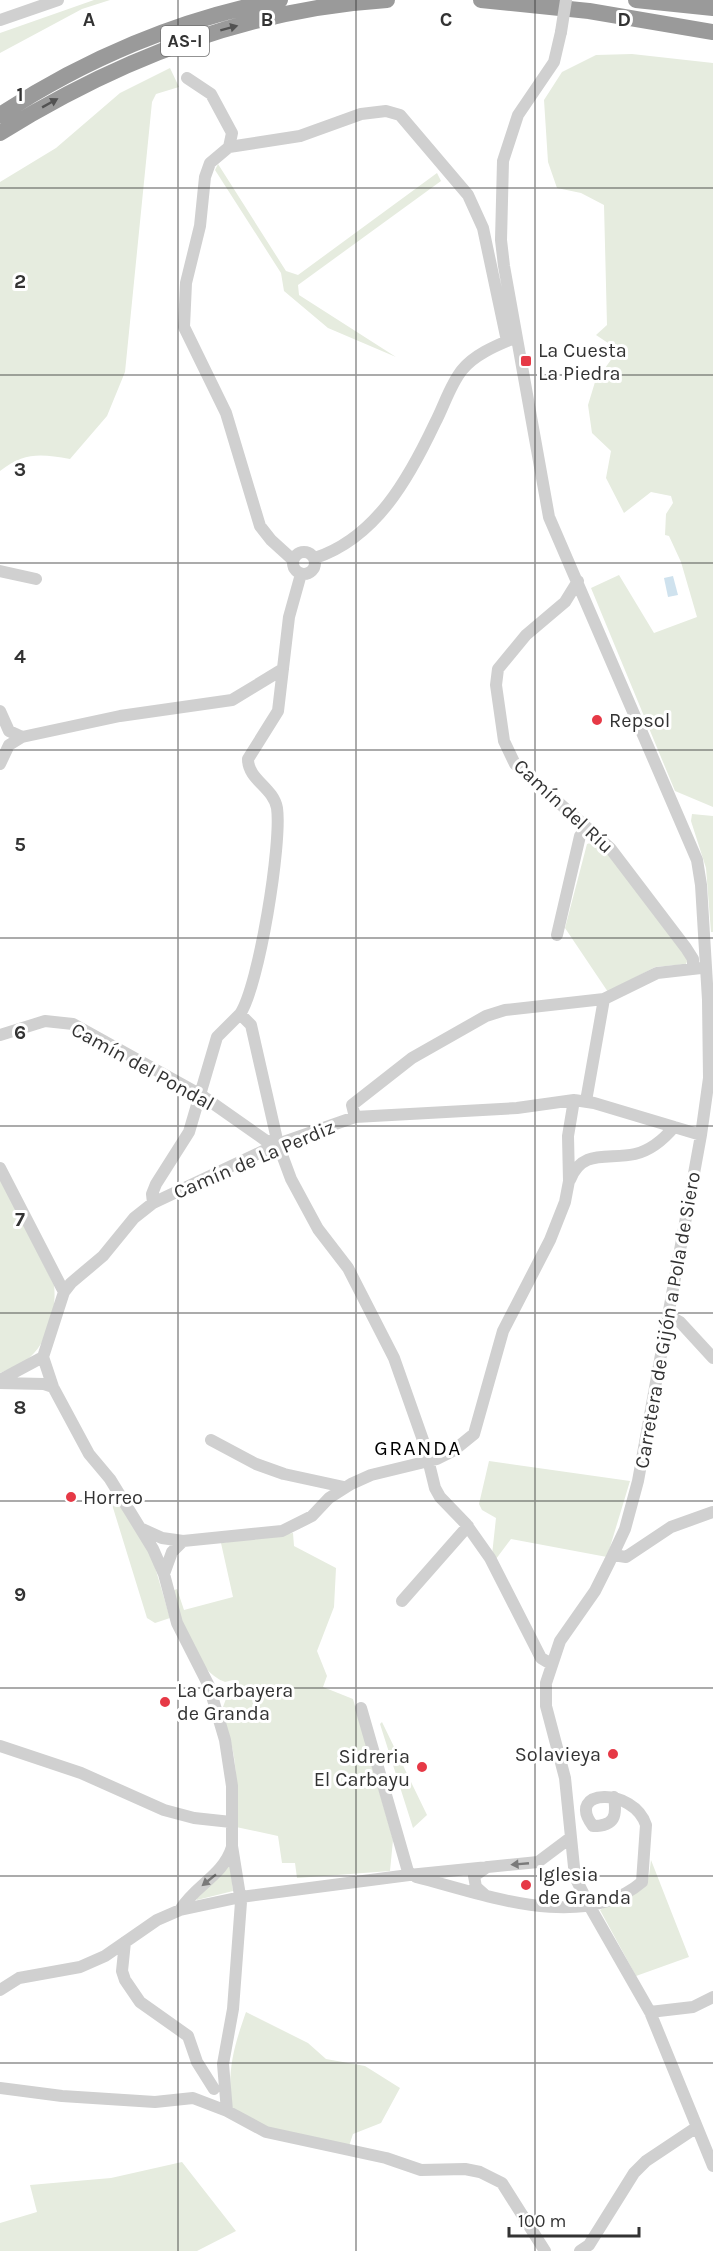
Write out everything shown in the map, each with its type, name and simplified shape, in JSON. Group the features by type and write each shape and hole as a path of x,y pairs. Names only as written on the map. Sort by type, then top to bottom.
{"highway":[{"path":"114,53 214,9 246,0"},
{"name":"AS-I","path":"0,116 65,76 114,53 216,15 280,0"},
{"name":"AS-I","path":"0,133 84,85 189,39 269,17 387,0"},
{"path":"481,0 525,3 713,32"},
{"path":"636,0 713,8"},
{"path":"632,19 713,26"}],"street":[{"path":"0,20 58,0"},
{"name":"Carretera de Gijón a Pola de Siero","path":"566,0 554,62 518,115 503,160 501,240 511,339 549,517 697,860 701,885 699,968 710,1000 708,1120 701,1135 638,1481 625,1529 613,1555 595,1591 560,1641 546,1683 546,1706 565,1778 567,1846 580,1890 650,2012 713,2166"},
{"path":"187,78 211,94 232,133 228,147 210,163 205,177 200,226 186,283 184,327 226,413 260,525 271,540 293,560 295,570 301,574 309,574 314,569 315,558"},
{"path":"228,147 300,136 361,114 386,111 400,115 468,195 483,228 511,339 487,350 462,370 397,494 379,517 332,552 315,558"},
{"path":"293,560 298,554 305,552 315,558"},
{"path":"0,571 36,579"},
{"path":"153,1203 152,1194 156,1184 189,1132 217,1037 244,1007 257,962 270,892 277,823 275,802 267,789 250,772 248,759 278,711 289,617 301,574"},
{"name":"Camín del Ríu","path":"578,581 565,603 526,635 502,663 496,676 502,731 515,764 610,848 699,968"},
{"path":"0,764 9,745 22,737 120,716 232,700 283,669"},
{"path":"0,711 9,731 22,737"},
{"path":"557,935 580,836 586,828"},
{"path":"355,1117 352,1106 412,1058 472,1022 505,1010 604,999 657,973 699,968"},
{"path":"569,1181 568,1136 580,1100 604,999"},
{"path":"240,1014 251,1025 278,1144 300,1197 318,1229 348,1268 394,1358 440,1497 468,1526 500,1573 541,1658 551,1664"},
{"name":"Camín del Pondal","path":"0,1035 45,1021 74,1024 201,1095 265,1140 278,1144"},
{"name":"Camín de La Perdiz","path":"43,1357 64,1292 71,1283 103,1256 134,1218 153,1203 278,1144 355,1117 517,1108 580,1100 701,1135"},
{"path":"140,1528 162,1538 183,1541 282,1531 312,1516 344,1487 371,1475 428,1461 453,1451 474,1434 503,1331 559,1220 573,1171 583,1161 598,1156 636,1154 680,1128 696,1164"},
{"path":"0,1168 64,1292"},
{"path":"669,1316 680,1322 713,1358"},
{"path":"0,1382 43,1357 53,1387 89,1454 110,1479 140,1528 164,1574 177,1623 209,1686 225,1740 231,1786 232,1846 241,1897 234,2008 218,2088"},
{"path":"0,1382 44,1384 53,1387"},
{"path":"211,1440 265,1467 344,1487"},
{"path":"613,1555 626,1557 671,1527 713,1512"},
{"path":"402,1601 468,1526"},
{"path":"164,1574 172,1552 183,1541"},
{"path":"361,1708 409,1875"},
{"path":"0,1746 81,1773 164,1810 194,1818 231,1822"},
{"path":"409,1875 485,1895 556,1907 590,1907 632,1890 642,1882 645,1821 627,1802 614,1797"},
{"path":"180,1910 187,1898 223,1867 232,1846"},
{"path":"0,1990 19,1978 80,1967 105,1956 157,1920 180,1910 241,1897 409,1875 538,1862 567,1846"},
{"path":"485,1895 476,1887 474,1876 488,1867"},
{"path":"556,1907 567,1905 580,1890"},
{"path":"125,1942 122,1971 124,1980 140,2002 188,2036 197,2062 218,2088 226,2111"},
{"path":"650,2012 693,2007 713,1997"},
{"path":"0,2088 62,2096 155,2102 193,2098 226,2111 267,2132 386,2158 421,2169 465,2169 494,2178 507,2190 545,2251"},
{"path":"186,2098 218,2088"},
{"path":"585,2249 634,2173 646,2161 697,2127"}],"shaded area":[{"path":"94,0 110,0 82,9 0,53 0,33"},
{"path":"632,54 713,63 713,807 675,791 591,588 619,575 654,633 697,617 681,562 669,536 665,535 666,514 673,503 671,496 651,492 624,513 606,478 611,451 592,433 588,405 595,382 613,357 608,343 596,335 607,325 604,205 581,193 557,188 548,162 544,100 562,72 596,55"},
{"path":"170,68 179,87 156,94 152,102 125,372 107,416 70,459 33,456 17,460 0,471 0,182 56,148 120,93"},
{"path":"218,164 286,271 298,275 437,173 441,181 298,285 299,295 396,357 328,328 284,291 281,273 215,170"},
{"path":"692,814 713,816 713,932 711,932 706,868 691,821"},
{"path":"596,841 612,857 688,959 686,964 655,967 608,992 565,928 587,844"},
{"path":"0,1178 54,1285 55,1294 50,1324 36,1351 15,1367 0,1373"},
{"path":"489,1461 630,1481 607,1557 511,1539 496,1559 492,1555 496,1518 482,1510 479,1504"},
{"path":"114,1494 152,1557 170,1618 155,1623 147,1618 110,1498"},
{"path":"293,1533 294,1546 336,1568 334,1607 317,1651 327,1676 323,1687 353,1699 393,1840 390,1871 297,1878 295,1863 282,1863 278,1836 236,1827 234,1756 220,1715 233,1680 225,1682 214,1676 197,1656 172,1591 177,1589 184,1610 233,1597 221,1543"},
{"path":"382,1722 427,1815 413,1828 380,1724"},
{"path":"651,1860 689,1957 636,1976 600,1910 642,1887 649,1876"},
{"path":"230,1863 233,1891 197,1900 196,1899"},
{"path":"246,2012 308,2043 326,2059 365,2066 400,2088 381,2123 353,2134 349,2146 267,2129 232,2110 230,2083 232,2060"},
{"path":"182,2162 236,2231 197,2251 0,2251 0,2223 37,2212 30,2185 111,2178"}],"water":[{"path":"673,576 678,595 668,597 664,578"}],"place":[{"name":"La Cuesta La Piedra","path":"526,361"},
{"name":"Repsol","path":"597,720"},
{"name":"Horreo","path":"71,1497"},
{"name":"La Carbayera de Granda","path":"165,1702"},
{"name":"Solavieya","path":"613,1754"},
{"name":"Sidreria El Carbayu","path":"422,1767"},
{"name":"Iglesia de Granda","path":"526,1885"}],"district":[{"name":"GRANDA","path":"418,1448"}]}
